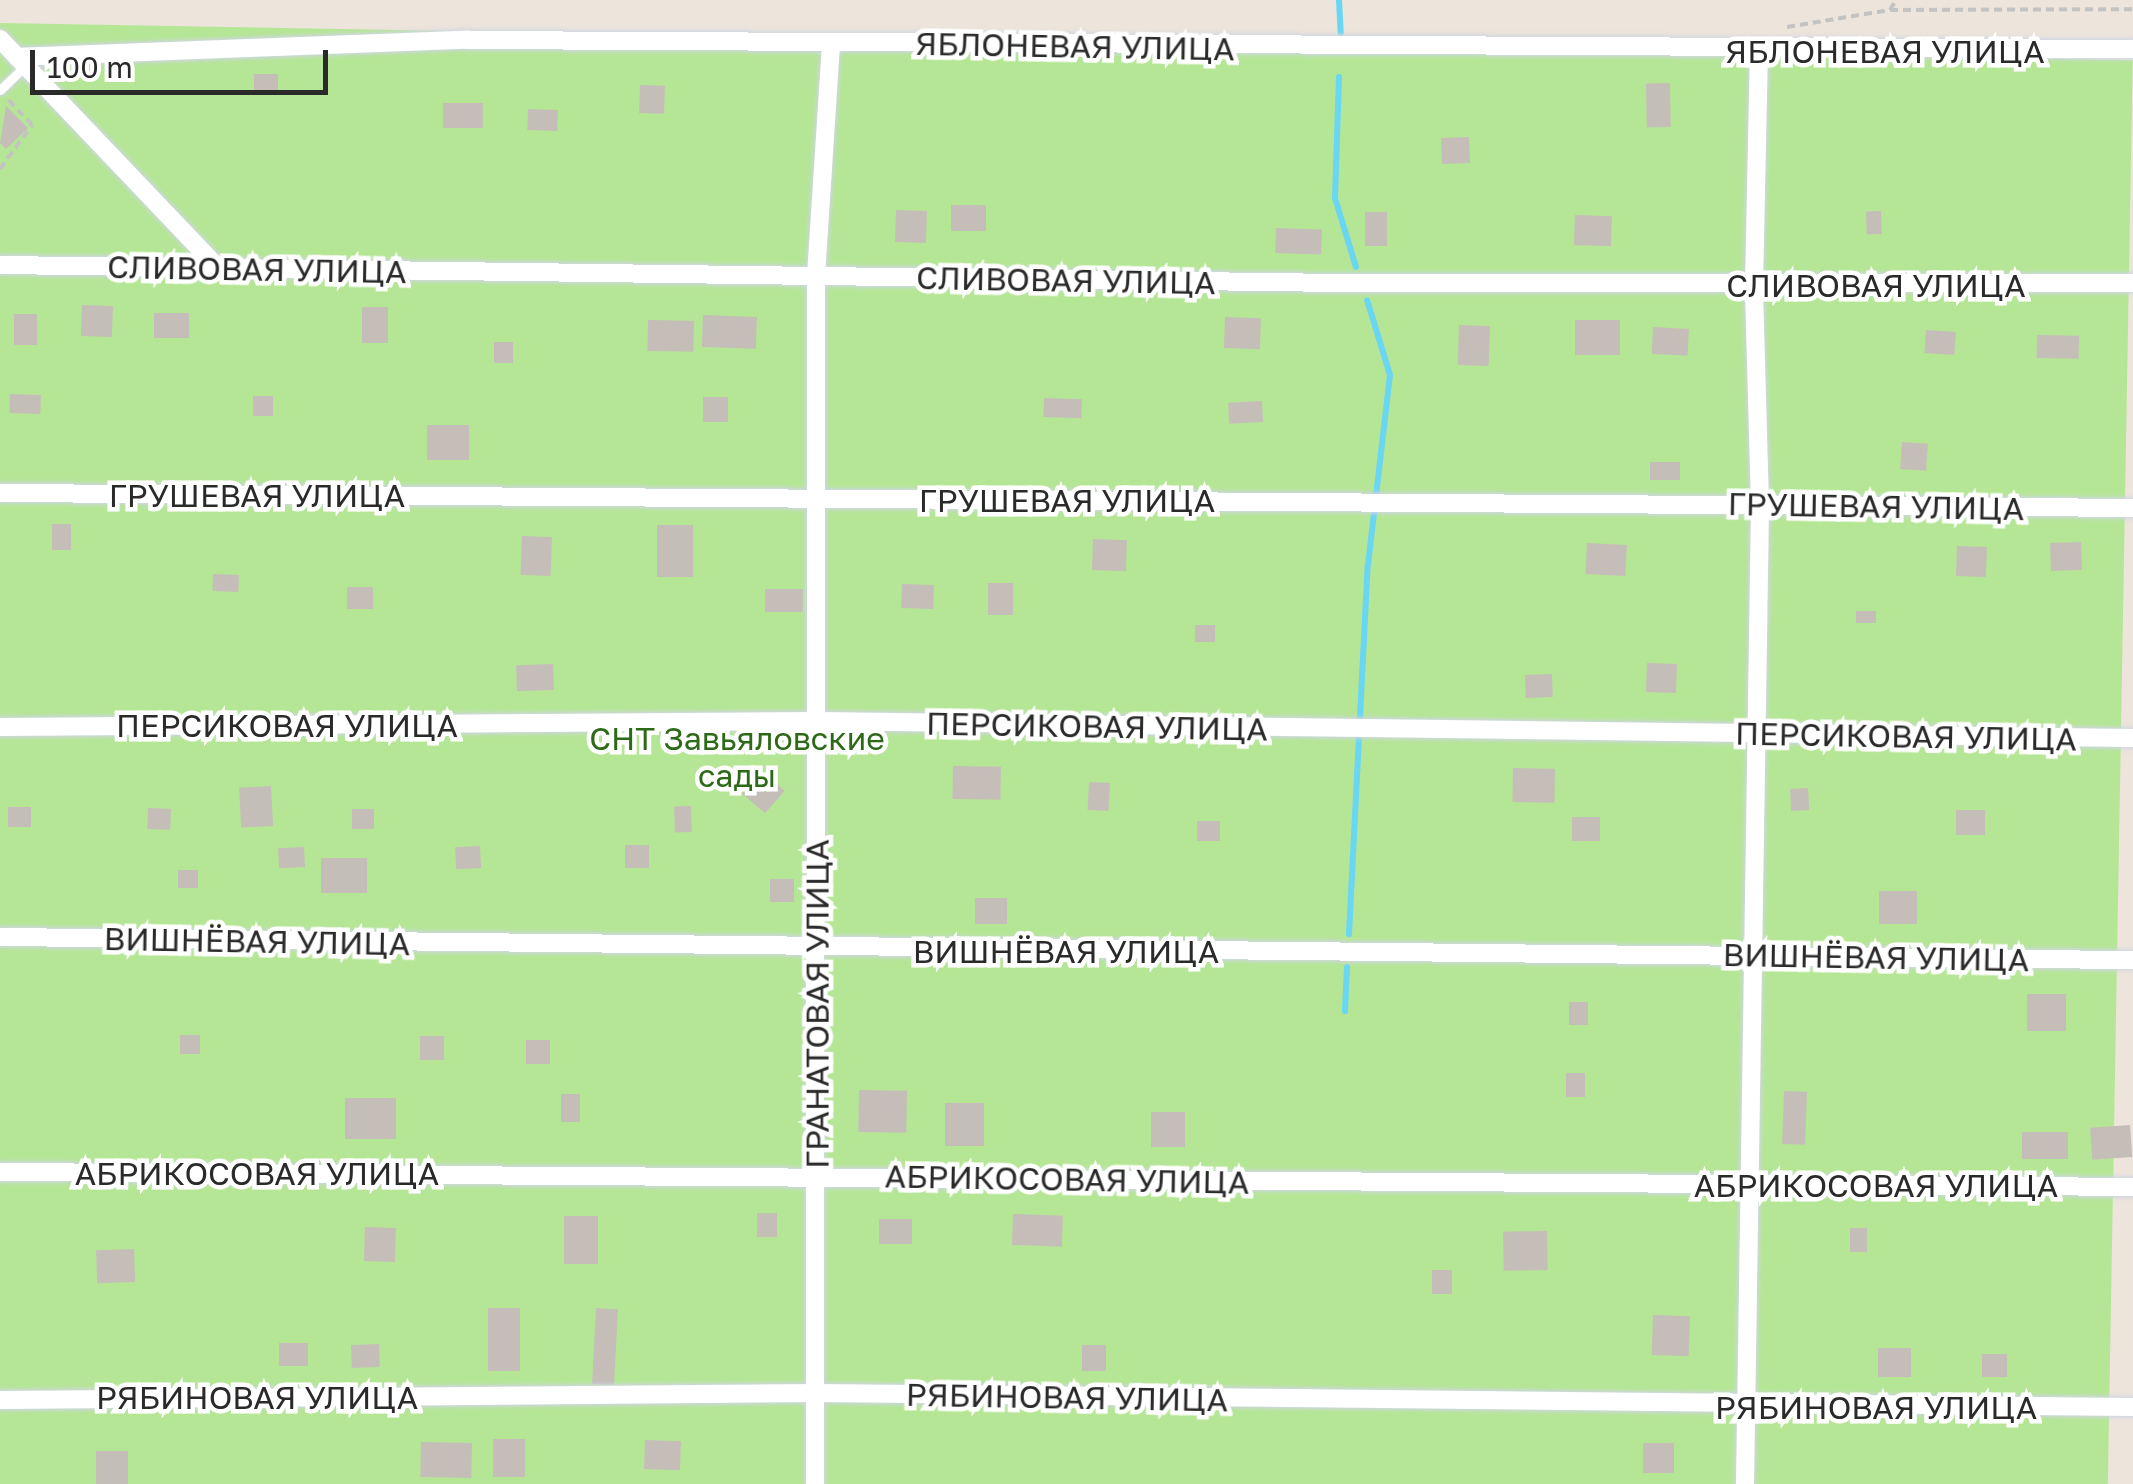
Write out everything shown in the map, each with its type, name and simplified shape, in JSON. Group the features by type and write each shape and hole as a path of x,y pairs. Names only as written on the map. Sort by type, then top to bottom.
{"street":[{"path":"0,40 219,269"},
{"name":"ЯБЛОНЕВАЯ УЛИЦА","path":"21,61 468,40 1759,52 2133,49"},
{"name":"ГРАНАТОВАЯ УЛИЦА","path":"815,1484 816,276 831,44"},
{"path":"1745,1484 1758,734 1760,505 1754,286 1759,52"},
{"name":"СЛИВОВАЯ УЛИЦА","path":"0,265 1754,286 2133,283"},
{"name":"ГРУШЕВАЯ УЛИЦА","path":"0,493 2133,508"},
{"name":"ПЕРСИКОВАЯ УЛИЦА","path":"0,726 816,721 2133,738"},
{"name":"ВИШНЁВАЯ УЛИЦА","path":"0,937 816,949 2133,960"},
{"name":"АБРИКОСОВАЯ УЛИЦА","path":"0,1172 2133,1187"},
{"name":"РЯБИНОВАЯ УЛИЦА","path":"0,1400 816,1392 1744,1408 2133,1407"}],"lane":[{"path":"0,90 21,61"}],"path":[{"path":"1890,10 1896,0"},
{"path":"1769,30 1890,10 2133,9"},
{"path":"0,90 32,125 0,170"}],"green space":[{"name":"СНТ Завьяловские сады","path":"0,23 2133,60 2108,1484 0,1484"}],"building":[{"path":"254,74 278,74 278,95 254,95"},
{"path":"1646,83 1670,83 1671,127 1647,127"},
{"path":"640,85 665,86 664,114 639,113"},
{"path":"443,103 483,103 483,128 443,128"},
{"path":"6,106 28,128 6,149 0,143"},
{"path":"528,109 558,110 557,131 527,130"},
{"path":"1469,137 1470,163 1442,164 1441,138"},
{"path":"951,205 986,205 986,231 951,231"},
{"path":"896,210 927,211 926,243 895,242"},
{"path":"1881,211 1882,234 1867,235 1866,212"},
{"path":"1365,212 1387,212 1387,246 1365,246"},
{"path":"1575,215 1612,216 1611,246 1574,245"},
{"path":"1276,228 1322,230 1321,255 1275,253"},
{"path":"82,305 113,306 112,337 81,336"},
{"path":"362,307 388,307 388,343 362,343"},
{"path":"154,313 189,313 189,338 154,338"},
{"path":"14,314 37,314 37,345 14,345"},
{"path":"703,315 757,317 756,349 702,347"},
{"path":"1225,317 1261,318 1260,349 1224,348"},
{"path":"648,320 694,321 693,352 647,351"},
{"path":"1575,320 1620,320 1620,355 1575,355"},
{"path":"1459,325 1490,326 1489,366 1458,365"},
{"path":"1653,327 1689,329 1688,356 1652,354"},
{"path":"1926,330 1956,332 1954,355 1924,353"},
{"path":"2037,335 2079,336 2079,359 2037,358"},
{"path":"494,342 513,342 513,363 494,363"},
{"path":"10,394 41,395 40,414 9,413"},
{"path":"253,396 273,396 273,416 253,416"},
{"path":"703,397 728,397 728,422 703,422"},
{"path":"1044,398 1082,399 1081,418 1043,417"},
{"path":"1262,401 1263,422 1229,424 1228,403"},
{"path":"427,425 469,425 469,460 427,460"},
{"path":"1902,442 1928,444 1926,471 1900,469"},
{"path":"1650,462 1680,462 1680,480 1650,480"},
{"path":"52,524 71,524 71,550 52,550"},
{"path":"657,525 693,525 693,577 657,577"},
{"path":"522,536 552,537 551,576 521,575"},
{"path":"1093,539 1127,540 1126,571 1092,570"},
{"path":"2081,542 2082,570 2051,571 2050,543"},
{"path":"1587,543 1627,545 1625,576 1585,574"},
{"path":"1957,546 1987,547 1986,577 1956,576"},
{"path":"213,574 239,575 238,592 212,591"},
{"path":"988,583 1013,583 1013,615 988,615"},
{"path":"902,584 934,585 933,609 901,608"},
{"path":"347,587 373,587 373,609 347,609"},
{"path":"765,589 803,589 803,612 765,612"},
{"path":"1856,611 1876,611 1876,623 1856,623"},
{"path":"1195,625 1215,625 1215,642 1195,642"},
{"path":"1647,663 1677,664 1676,693 1646,692"},
{"path":"553,664 554,690 517,691 516,665"},
{"path":"1552,674 1553,697 1526,698 1525,675"},
{"path":"953,766 1001,767 1000,800 952,799"},
{"path":"1513,768 1555,769 1554,803 1512,802"},
{"path":"762,771 785,791 765,813 742,794"},
{"path":"1089,782 1110,783 1109,811 1088,810"},
{"path":"271,786 273,826 241,828 239,788"},
{"path":"1808,788 1809,810 1791,811 1790,789"},
{"path":"691,806 692,832 675,833 674,807"},
{"path":"8,807 31,807 31,827 8,827"},
{"path":"148,808 171,809 170,830 147,829"},
{"path":"352,809 374,809 374,829 352,829"},
{"path":"1956,810 1985,810 1985,835 1956,835"},
{"path":"1572,817 1600,817 1600,841 1572,841"},
{"path":"1197,821 1220,821 1220,841 1197,841"},
{"path":"625,845 649,845 649,868 625,868"},
{"path":"480,846 481,868 456,869 455,847"},
{"path":"304,847 305,867 279,868 278,848"},
{"path":"321,858 367,858 367,893 321,893"},
{"path":"178,870 198,870 198,888 178,888"},
{"path":"770,879 794,879 794,902 770,902"},
{"path":"1879,891 1917,891 1917,924 1879,924"},
{"path":"975,898 1007,898 1007,924 975,924"},
{"path":"2027,994 2066,994 2066,1031 2027,1031"},
{"path":"1569,1002 1588,1002 1588,1025 1569,1025"},
{"path":"180,1035 200,1035 200,1054 180,1054"},
{"path":"420,1036 444,1036 444,1060 420,1060"},
{"path":"526,1040 550,1040 550,1064 526,1064"},
{"path":"1566,1073 1585,1073 1585,1097 1566,1097"},
{"path":"859,1090 907,1091 906,1133 858,1132"},
{"path":"1784,1091 1807,1092 1805,1145 1782,1144"},
{"path":"561,1094 580,1094 580,1122 561,1122"},
{"path":"345,1098 396,1098 396,1139 345,1139"},
{"path":"945,1103 984,1103 984,1146 945,1146"},
{"path":"1151,1112 1185,1112 1185,1147 1151,1147"},
{"path":"2130,1125 2132,1157 2092,1160 2090,1128"},
{"path":"2022,1132 2068,1132 2068,1159 2022,1159"},
{"path":"757,1213 777,1213 777,1237 757,1237"},
{"path":"1013,1214 1063,1216 1062,1247 1012,1245"},
{"path":"564,1216 598,1216 598,1264 564,1264"},
{"path":"879,1219 912,1219 912,1244 879,1244"},
{"path":"365,1227 396,1228 395,1262 364,1261"},
{"path":"1850,1228 1867,1228 1867,1252 1850,1252"},
{"path":"1547,1231 1548,1270 1504,1271 1503,1232"},
{"path":"134,1249 135,1282 97,1283 96,1250"},
{"path":"1432,1270 1452,1270 1452,1294 1432,1294"},
{"path":"488,1308 520,1308 520,1371 488,1371"},
{"path":"596,1308 618,1309 614,1385 592,1384"},
{"path":"1653,1315 1690,1316 1689,1356 1652,1355"},
{"path":"279,1343 308,1343 308,1366 279,1366"},
{"path":"379,1344 380,1367 352,1368 351,1345"},
{"path":"1082,1345 1106,1345 1106,1371 1082,1371"},
{"path":"1878,1348 1911,1348 1911,1377 1878,1377"},
{"path":"1982,1354 2007,1354 2007,1377 1982,1377"},
{"path":"493,1439 525,1439 525,1477 493,1477"},
{"path":"645,1440 681,1441 680,1470 644,1469"},
{"path":"421,1442 472,1443 471,1478 420,1477"},
{"path":"1643,1443 1674,1443 1674,1473 1643,1473"},
{"path":"96,1451 128,1451 128,1484 96,1484"}],"waterway":[{"path":"1339,0 1341,33"},
{"path":"1339,77 1335,198 1356,267"},
{"path":"1349,934 1368,565 1390,375 1367,300"},
{"path":"1345,1011 1347,967"}]}
